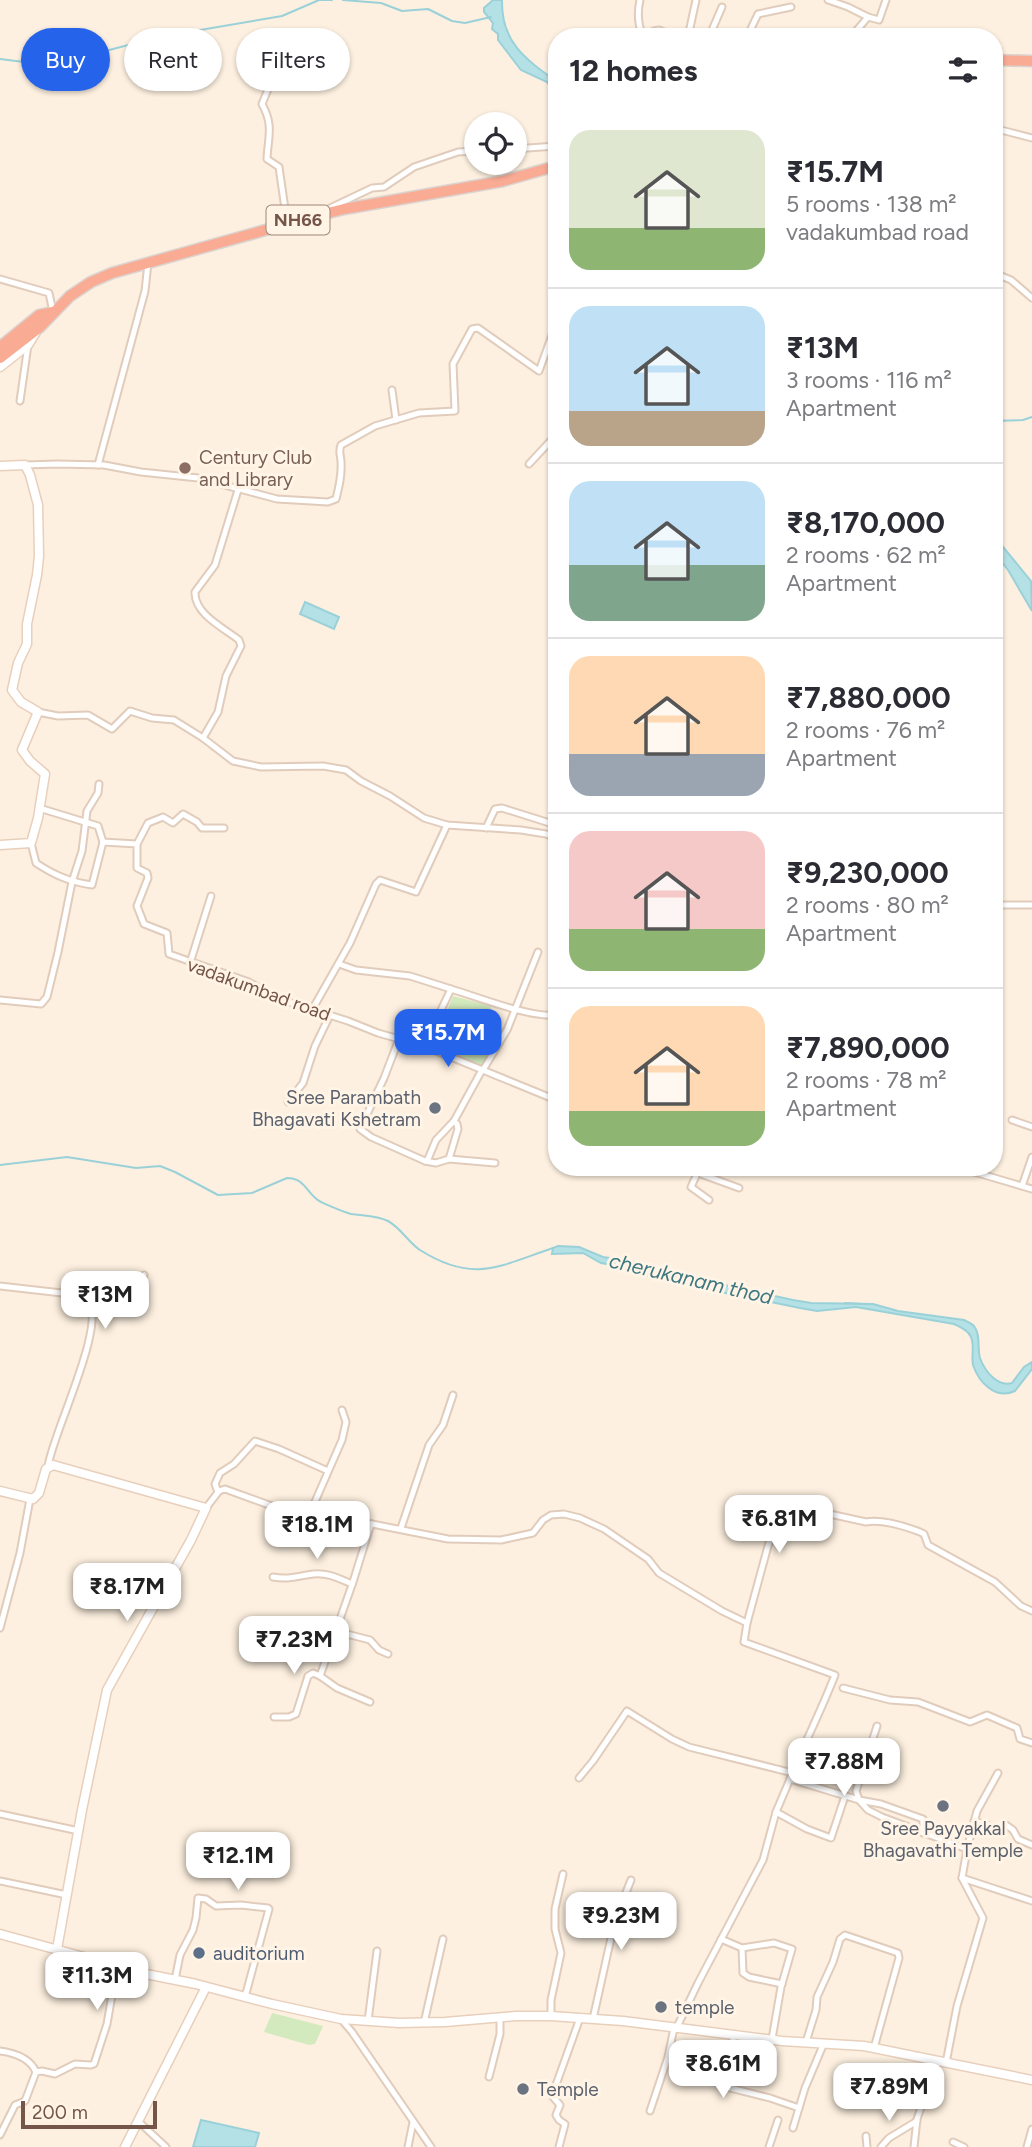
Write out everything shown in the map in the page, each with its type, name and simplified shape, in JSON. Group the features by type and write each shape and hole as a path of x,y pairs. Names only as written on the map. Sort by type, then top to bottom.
{"highway":[{"path":"1003,60 1032,61"},
{"name":"NH66","path":"0,358 40,327 70,296 91,282 112,273 344,209 503,181 548,168"},
{"name":"NH66","path":"0,347 39,315 53,312"}],"street":[{"path":"640,0 640,28"},
{"path":"690,28 696,0"},
{"path":"828,0 879,20 887,0"},
{"path":"713,28 722,7"},
{"path":"751,28 758,14 791,8"},
{"path":"858,28 868,17"},
{"path":"267,91 262,104 268,115 270,133 267,159 279,167 287,223"},
{"path":"1003,131 1032,138"},
{"path":"527,148 548,147"},
{"path":"313,217 372,188 384,187 414,167 464,152"},
{"path":"98,465 145,290 148,263"},
{"path":"1003,277 1032,298"},
{"path":"0,279 49,293 53,312"},
{"path":"0,367 28,345 40,327"},
{"path":"0,466 98,465 198,478 238,491 276,499 328,502 336,499 340,482 341,445 375,426 419,413 455,411 453,364 472,329 478,328 539,371 548,346"},
{"path":"20,401 28,345"},
{"path":"393,390 396,420"},
{"path":"529,464 548,444"},
{"path":"25,465 38,505 39,556 27,624 27,644 18,663 12,690 21,702 38,712 58,716 88,715 112,729 130,711 152,718 174,720 233,761 261,767 323,766 346,770 424,818 447,825 521,830 548,835"},
{"path":"203,738 218,712 226,676 241,646 239,640 198,607 195,592 215,565 238,491"},
{"path":"38,712 22,750 45,774 31,843 36,863 52,874 72,882 92,885 103,842 98,826 39,808"},
{"path":"0,1000 41,1004 47,997 72,882 82,851 87,811 98,793 99,785"},
{"path":"486,828 495,809 502,808 548,822"},
{"path":"103,842 137,844 148,823 163,817 173,823 183,814 202,828 224,828"},
{"path":"312,1010 339,964 376,884 380,880 386,881 416,891 447,825"},
{"path":"0,845 31,843"},
{"name":"vadakumbad road","path":"137,844 137,868 148,875 146,887 137,906 144,924 167,933 169,954 249,982 276,998 424,1046 548,1097"},
{"path":"190,963 211,896"},
{"path":"1003,905 1032,905"},
{"path":"425,1161 439,1135 454,1121 508,1030 538,952"},
{"path":"339,964 356,970 410,976 516,1008 548,1015"},
{"path":"424,1046 451,989"},
{"path":"288,1102 303,1083 315,1046 330,1015"},
{"path":"399,1039 360,1129 425,1161 436,1163 449,1159 495,1163"},
{"path":"1012,1120 1032,1127"},
{"path":"449,1159 458,1129 454,1121"},
{"path":"1022,1186 1032,1157"},
{"path":"696,1176 691,1187 709,1200"},
{"path":"712,1176 739,1188"},
{"path":"988,1176 1032,1189"},
{"path":"0,1286 90,1297 115,1296 144,1275"},
{"path":"0,1491 30,1499 39,1493 44,1471 48,1466 88,1345 93,1319 90,1297"},
{"path":"401,1528 429,1445 443,1425 453,1395"},
{"path":"314,1516 314,1504 342,1440 346,1422 342,1410"},
{"path":"218,1492 215,1484 220,1473 234,1464 255,1441 328,1471"},
{"path":"48,1466 53,1465 206,1508"},
{"path":"57,1949 107,1690 191,1541 206,1508 218,1492 225,1489 305,1518 325,1512 448,1539 501,1540 533,1532 551,1515 564,1514 604,1529 637,1550 659,1573 747,1623"},
{"path":"0,1626 22,1543 30,1499"},
{"path":"650,2111 675,2028 763,1860 776,1812 835,1675 790,1657 746,1644 744,1637 747,1623 768,1546 784,1504 866,1522 874,1520 890,1523 925,1534 928,1545 995,1582 1021,1606 1032,1611"},
{"path":"320,1676 370,1524"},
{"path":"273,1577 291,1579 324,1574 352,1584"},
{"path":"335,1631 370,1640 379,1650 388,1654"},
{"path":"274,1717 296,1714 308,1676 313,1673 337,1688 370,1702"},
{"path":"843,1688 890,1700 918,1702 970,1722 987,1715 1017,1728 1020,1739 1032,1742"},
{"path":"579,1778 626,1711 689,1747 793,1773"},
{"path":"877,1726 856,1791 859,1800 868,1810 967,1850"},
{"path":"946,2063 957,2006 983,1918 962,1878 967,1850 977,1811 999,1773"},
{"path":"790,1779 881,1804 923,1819 923,1833"},
{"path":"776,1812 807,1829 831,1838 845,1796"},
{"path":"0,1814 79,1831"},
{"path":"974,1821 1002,1830 1006,1825 1018,1839 1032,1845"},
{"path":"551,2016 551,2000 561,1953 555,1929 555,1909 563,1874"},
{"path":"962,1878 1032,1901"},
{"path":"593,2019 615,1920 631,1880"},
{"path":"0,1881 67,1895"},
{"path":"175,1980 180,1955 196,1918 198,1899 206,1899 216,1906 268,1908 245,1997"},
{"path":"0,1934 117,1966 341,2019 424,2023 500,2017 593,2019 874,2048 1032,2080"},
{"path":"806,2042 816,2010 817,1997 833,1962 840,1938 845,1935 898,1953 899,1958 874,2048"},
{"path":"424,2023 443,1939"},
{"path":"721,1939 742,1948 774,1943 792,1949 782,1984 772,2039"},
{"path":"742,1948 743,1973 749,1977 782,1984"},
{"path":"368,2021 377,1951"},
{"path":"36,2072 55,2074 75,2064 94,2064 109,2016 117,1966"},
{"path":"125,2147 206,1987"},
{"path":"489,2077 500,2034 500,2017"},
{"path":"559,2147 565,2124 556,2115 560,2105 552,2096 580,2018"},
{"path":"341,2019 430,2147"},
{"path":"734,2035 724,2085 799,2108"},
{"path":"793,2128 804,2088 824,2043"},
{"path":"0,2051 22,2057 33,2065 36,2072 25,2101 15,2105 0,2135"},
{"path":"914,2147 917,2121 937,2061"},
{"path":"769,2147 778,2120"},
{"path":"138,2121 166,2147"},
{"path":"881,2147 889,2138 917,2121"},
{"path":"408,2147 414,2122"},
{"path":"1027,2147 1032,2129"},
{"path":"866,2136 867,2147"},
{"path":"954,2142 964,2147"}],"green space":[{"path":"453,996 491,1006 490,1021 506,1029 483,1067 432,1047"},
{"path":"272,2013 323,2026 315,2044 309,2045 264,2032"}],"water":[{"path":"493,0 502,0 503,15 510,38 525,57 548,75 548,83 521,70 498,40 498,34 492,29 493,23 484,8"},
{"path":"1003,547 1031,581 1032,611 1003,564"},
{"path":"305,602 339,617 334,629 300,614"},
{"path":"579,1247 603,1257 635,1262 659,1273 793,1300 873,1304 898,1311 964,1320 976,1330 980,1358 997,1381 1012,1383 1024,1367 1032,1362 1032,1369 1015,1391 1001,1393 989,1388 979,1378 973,1365 971,1337 954,1324 856,1307 817,1311 800,1308 656,1279 630,1268 601,1263 583,1253 552,1254 553,1248"},
{"path":"201,2120 259,2133 255,2147 193,2147"}],"waterway":[{"path":"0,59 24,62 67,61 159,37 282,16 319,0 332,0"},
{"path":"343,0 381,3 402,11 428,9 452,21 465,23 491,17"},
{"path":"1003,421 1032,417"},
{"name":"cherukanam thod","path":"0,1165 67,1157 136,1168 160,1166 218,1195 252,1193 287,1178 293,1179 321,1202 351,1214 388,1221 420,1250 456,1267 472,1269 501,1266 553,1248"},
{"name":"cherukanam thod","path":"845,1303 864,1304"}],"place":[{"name":"Century Club and Library","path":"185,468"},
{"name":"Sree Parambath Bhagavati Kshetram","path":"435,1108"},
{"name":"Sree Payyakkal Bhagavathi Temple","path":"943,1806"},
{"name":"auditorium","path":"199,1953"},
{"name":"temple","path":"661,2007"},
{"name":"Temple","path":"523,2089"}]}
